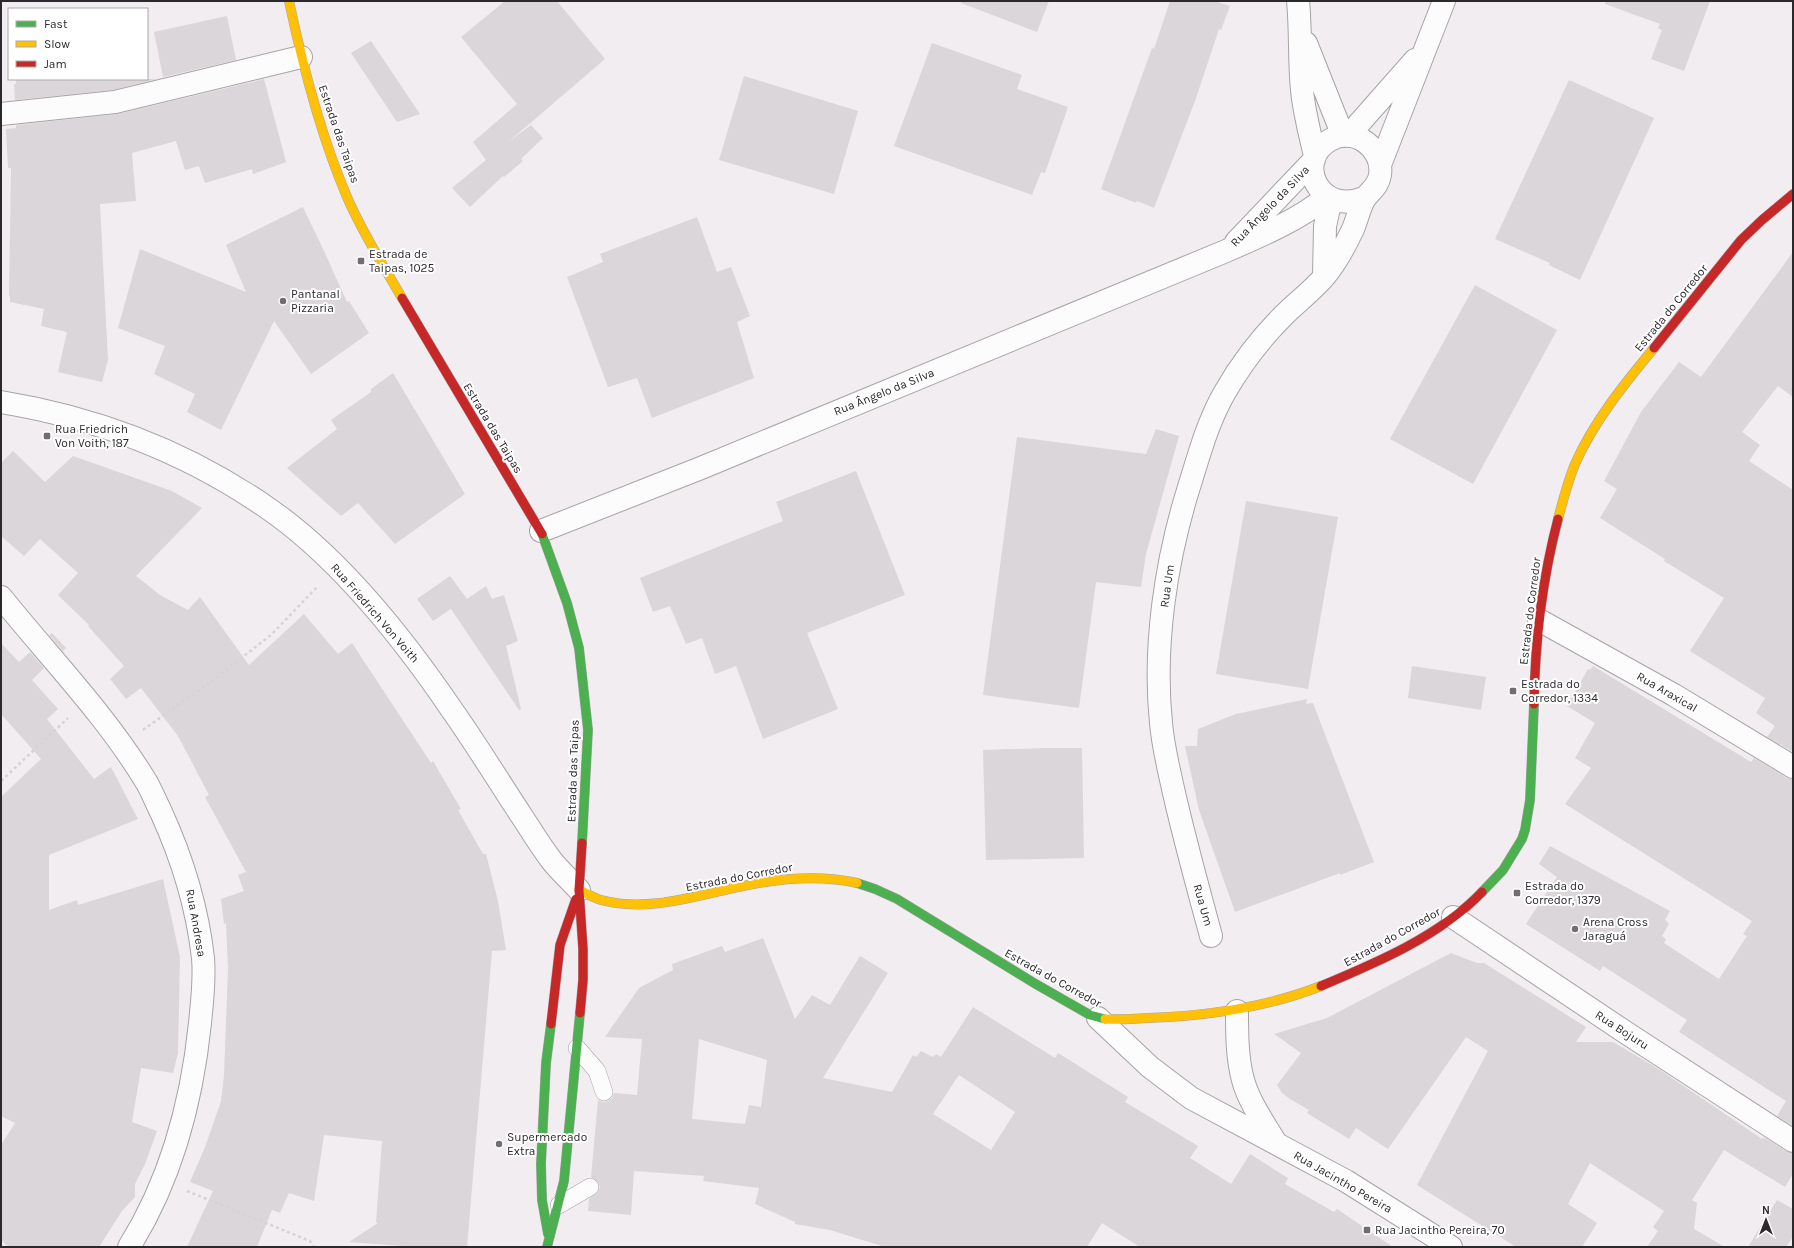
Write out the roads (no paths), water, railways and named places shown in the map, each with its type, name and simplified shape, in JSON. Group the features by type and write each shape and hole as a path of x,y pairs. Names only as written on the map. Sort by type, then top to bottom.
{"main road":[{"name":"Estrada das Taipas","path":"289,1 301,57 328,148 347,196 379,259 541,531 567,603 579,648 585,686 588,730 579,890 583,949 583,980 564,1181 547,1247"},
{"name":"Estrada do Corredor","path":"579,890 592,898 618,903 649,903 691,899 748,885 802,878 859,883 888,894 913,908 1020,974 1098,1018 1190,1016 1237,1011 1295,995 1348,976 1413,942 1453,917 1480,895 1495,880 1523,838 1531,791 1536,646 1539,620 1556,526 1566,490 1579,455 1603,415 1628,381 1736,245 1769,212 1793,194"},
{"name":"Estrada das Taipas","path":"549,1237 542,1200 541,1164 546,1063 560,945 579,890"}],"street":[{"path":"1298,1 1301,31 1302,89 1305,114 1315,158 1313,174 1318,187 1329,198 1346,203 1364,198 1374,190 1380,178 1380,165 1377,154 1370,144 1359,138 1345,136 1331,139 1322,146 1315,158"},
{"path":"1380,165 1444,1"},
{"path":"1301,31 1345,136"},
{"path":"1345,136 1424,50"},
{"path":"1,114 115,102 301,57"},
{"name":"Rua Ângelo da Silva","path":"1226,251 1315,158"},
{"path":"1324,277 1325,226 1329,198"},
{"name":"Rua Ângelo da Silva","path":"541,531 701,468 1226,251 1300,215 1329,198"},
{"name":"Rua Um","path":"1211,936 1186,845 1161,723 1159,668 1162,616 1172,551 1186,497 1203,442 1224,393 1251,352 1281,318 1324,277 1354,228 1364,198"},
{"name":"Rua Friedrich Von Voith","path":"1,402 68,415 137,438 166,450 207,471 268,508 297,531 336,567 374,609 422,668 466,730 552,861 579,890"},
{"name":"Rua Andresa","path":"1,596 123,745 148,784 169,830 189,881 197,914 203,960 202,997 197,1050 189,1097 180,1133 162,1181 129,1247"},
{"name":"Rua Araxical","path":"1539,620 1674,695 1793,767"},
{"name":"Rua Bojuru","path":"1453,917 1628,1034 1793,1141"},
{"path":"1237,1011 1238,1045 1243,1080 1255,1108 1276,1143"},
{"name":"Rua Jacintho Pereira","path":"1098,1018 1150,1067 1191,1098 1346,1181 1448,1246"}],"lane":[{"path":"577,1048 597,1071 604,1092"},
{"path":"559,1205 590,1187"}],"place":[{"name":"Estrada de Taipas, 1025","path":"361,261"},
{"name":"Pantanal Pizzaria","path":"283,301"},
{"name":"Rua Friedrich Von Voith, 187","path":"47,436"},
{"name":"Estrada do Corredor, 1334","path":"1513,691"},
{"name":"Estrada do Corredor, 1379","path":"1517,893"},
{"name":"Arena Cross Jaraguá","path":"1575,929"},
{"name":"Supermercado Extra","path":"499,1144"},
{"name":"Rua Jacintho Pereira, 70","path":"1367,1230"}]}
